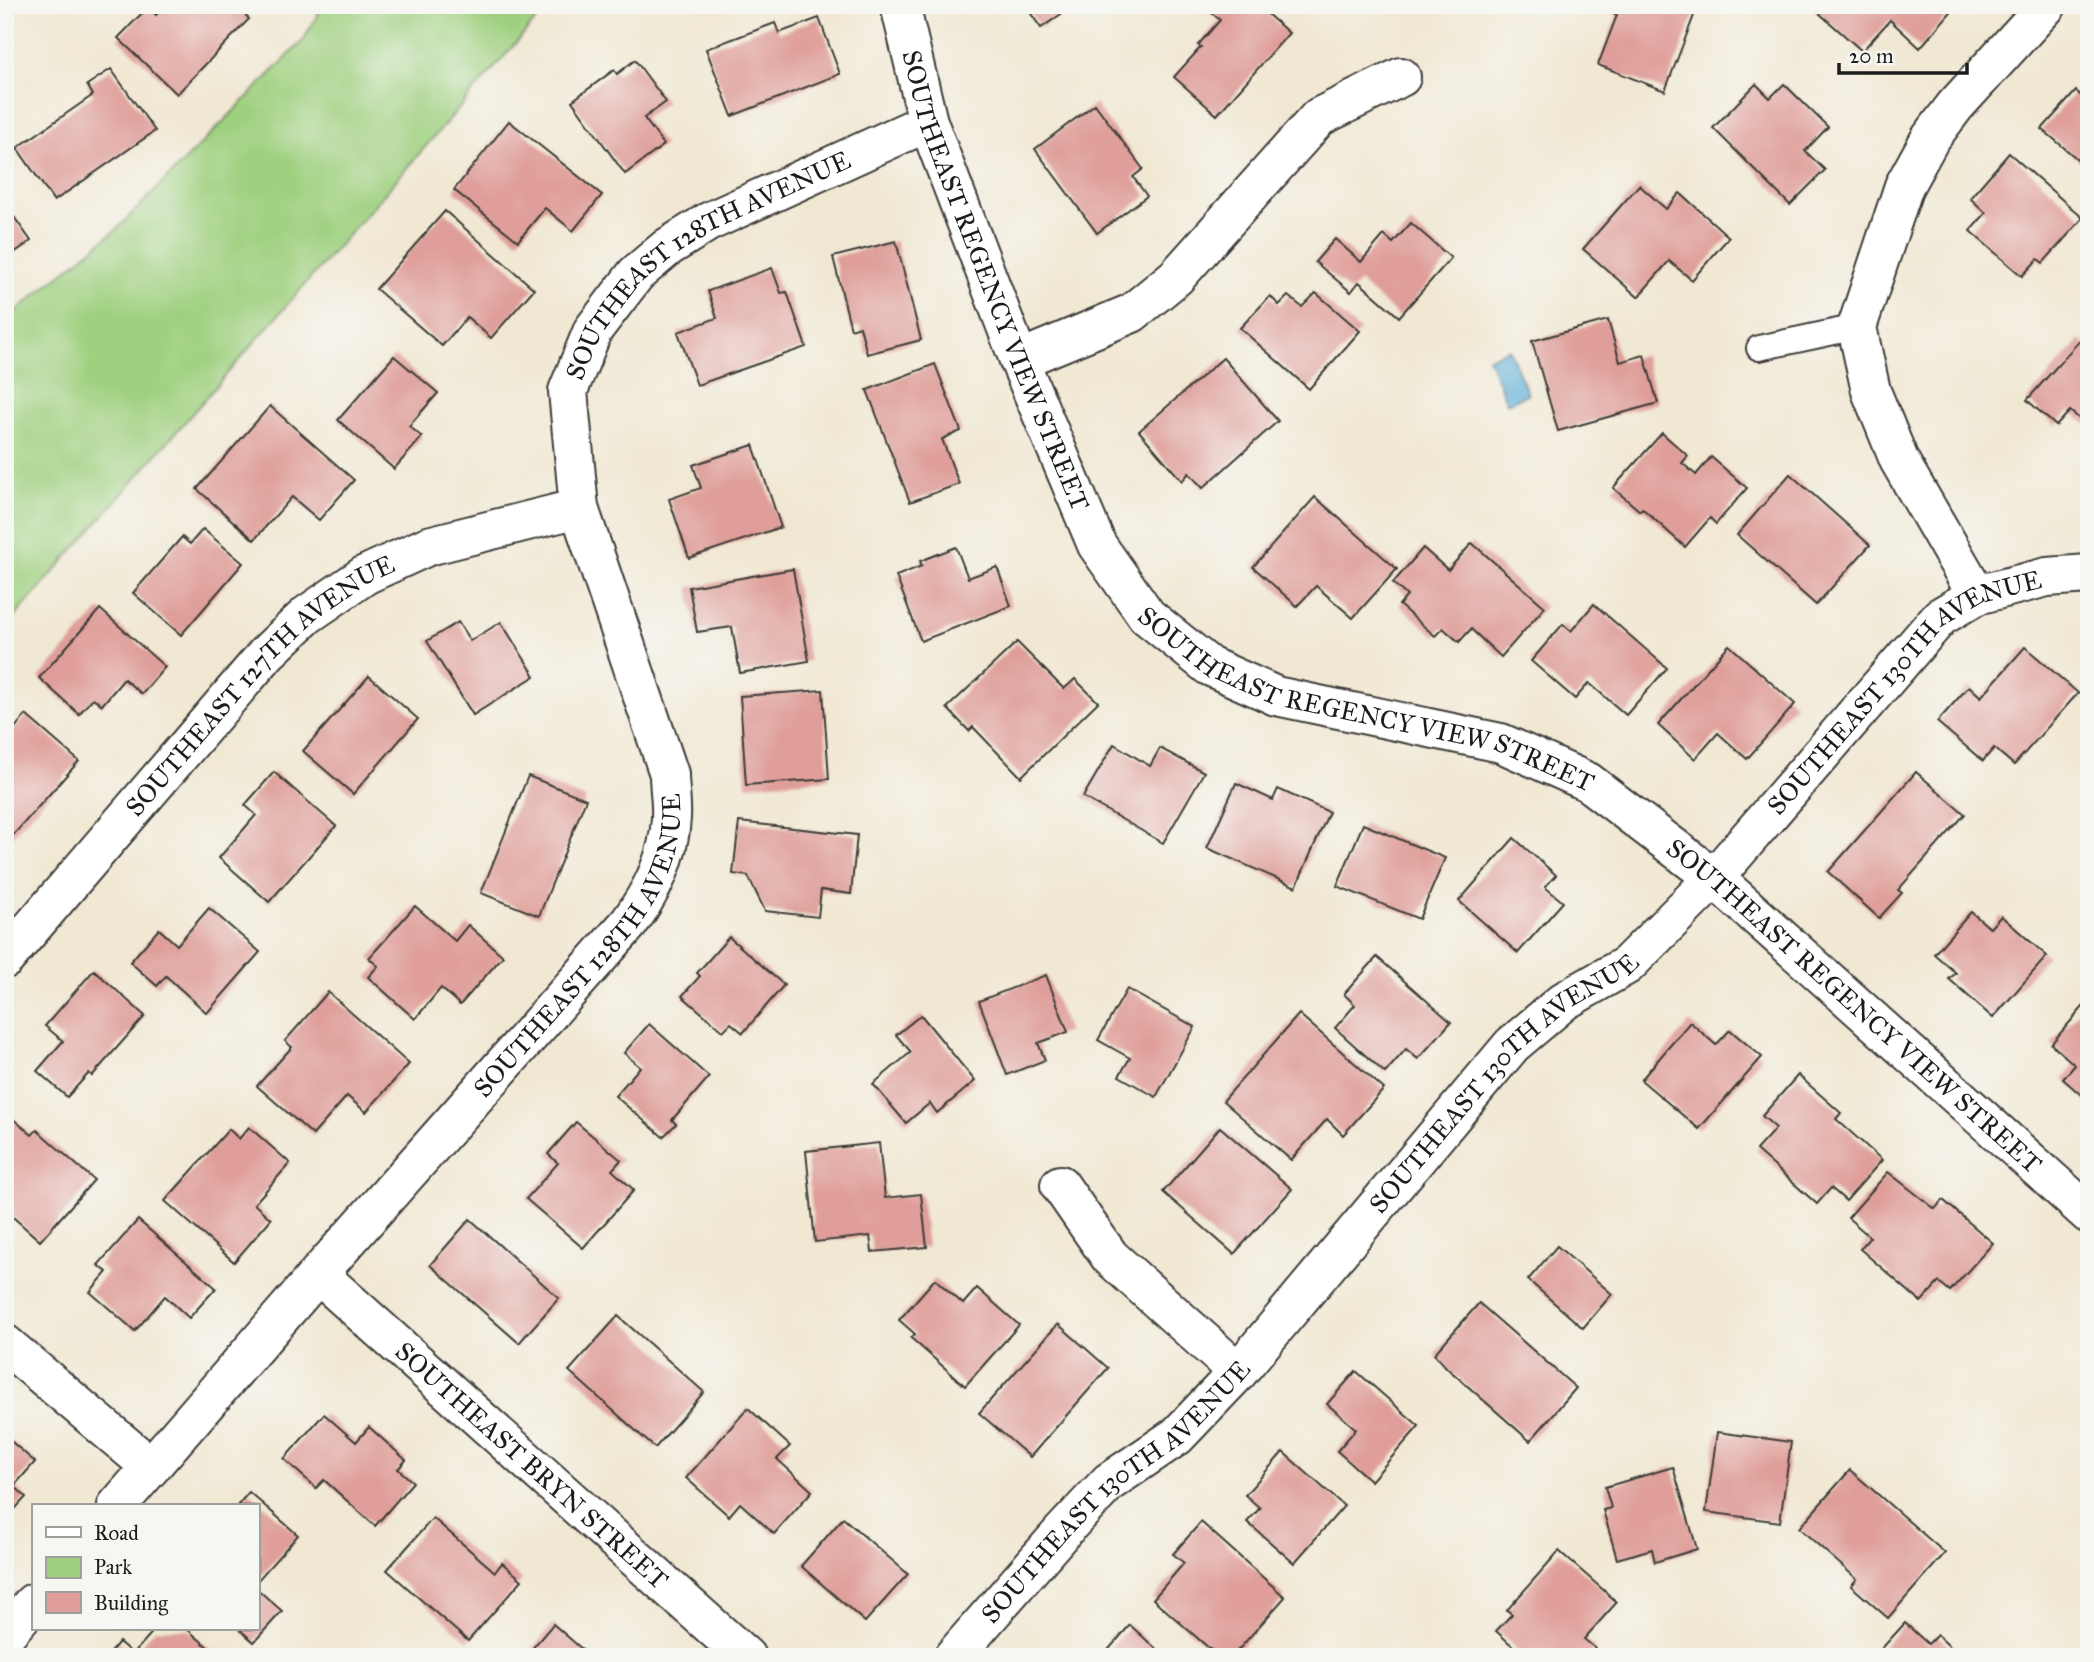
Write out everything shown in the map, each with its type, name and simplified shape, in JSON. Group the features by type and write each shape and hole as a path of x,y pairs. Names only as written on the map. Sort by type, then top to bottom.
{"street":[{"name":"SOUTHEAST REGENCY VIEW STREET","path":"900,5 928,122 1019,360 1097,545 1147,616 1209,666 1276,696 1501,743 1588,782 1714,878 2089,1214"},
{"path":"1977,595 1899,460 1871,391 1857,327 1904,186 1930,139 1955,106 2047,5"},
{"path":"1019,360 1132,313 1176,277 1319,117 1401,77"},
{"name":"SOUTHEAST 128TH AVENUE","path":"119,1504 629,923 649,895 663,864 671,818 668,774 579,508 568,391 593,330 636,274 668,247 708,222 928,122"},
{"name":"SOUTHEAST 127TH AVENUE","path":"5,959 267,653 307,615 365,575 428,546 579,508"},
{"name":"SOUTHEAST 130TH AVENUE","path":"953,1657 1109,1482 1177,1436 1238,1372 1512,1045 1564,1001 1627,965 1714,878 1940,617 1977,595 2047,577 2089,573"},
{"path":"1060,1185 1110,1257 1238,1372"},
{"name":"SOUTHEAST BRYN STREET","path":"318,1274 746,1657"},
{"path":"5,1344 151,1467"},
{"path":"5,1635 32,1604"}],"lane":[{"path":"1759,348 1857,327"}],"green space":[{"path":"323,5 549,5 5,628 5,320 117,229 303,41"}],"water":[{"path":"1509,349 1528,394 1507,403 1488,358"}],"building":[{"path":"165,5 235,5 249,19 177,94 118,38 148,7 156,15"},
{"path":"1025,5 1074,5 1041,28"},
{"path":"1209,5 1257,5 1289,33 1217,115 1174,77 1201,47 1198,45 1220,20 1206,8"},
{"path":"1600,5 1698,5 1665,91 1598,65 1617,15 1599,8"},
{"path":"1810,5 1955,7 1920,48 1890,20 1862,51"},
{"path":"819,18 840,74 732,116 706,49 775,23 779,33"},
{"path":"635,60 666,102 644,118 664,145 625,174 572,101 614,70 617,74"},
{"path":"111,69 155,131 54,201 17,148 93,95 87,85"},
{"path":"1756,84 1770,98 1784,84 1828,127 1805,151 1825,170 1790,205 1713,128"},
{"path":"2076,91 2089,103 2089,169 2042,129"},
{"path":"1095,104 1143,169 1133,177 1147,196 1097,233 1035,149"},
{"path":"509,121 602,195 573,231 545,208 518,241 454,190"},
{"path":"2009,153 2083,218 2043,263 2038,259 2022,276 1970,231 1986,213 1970,198"},
{"path":"1639,185 1666,209 1680,193 1729,237 1692,280 1669,261 1638,297 1583,249"},
{"path":"5,204 31,241 5,259"},
{"path":"445,211 534,289 491,338 467,317 442,346 376,289"},
{"path":"1411,223 1451,258 1399,317 1359,282 1351,292 1315,262 1335,239 1361,262 1384,235 1393,243"},
{"path":"896,241 921,340 867,354 860,326 851,329 833,257"},
{"path":"772,268 781,293 787,292 806,347 697,385 678,332 717,318 708,291"},
{"path":"1316,293 1360,331 1309,389 1240,328 1270,296 1279,305 1288,296 1302,307"},
{"path":"1608,320 1620,362 1644,355 1658,403 1558,431 1532,341"},
{"path":"2080,340 2089,347 2089,427 2070,411 2056,426 2027,400"},
{"path":"394,356 438,393 409,426 422,437 394,469 338,420"},
{"path":"1223,358 1278,421 1203,488 1189,473 1182,481 1139,431"},
{"path":"935,364 961,431 942,439 959,484 910,502 867,390"},
{"path":"270,406 354,480 319,520 292,497 254,540 197,489"},
{"path":"1662,433 1688,456 1682,463 1696,475 1711,457 1747,488 1716,524 1710,518 1685,547 1642,508 1640,511 1613,488"},
{"path":"753,445 781,527 689,558 669,499 701,488 693,465"},
{"path":"1790,474 1870,545 1816,605 1737,535"},
{"path":"1315,497 1397,569 1353,618 1316,586 1297,606 1253,567"},
{"path":"203,529 243,563 181,635 133,593 182,537 190,544"},
{"path":"1472,543 1545,607 1501,657 1471,629 1459,642 1443,628 1435,636 1399,605 1407,596 1393,583 1423,548 1448,570"},
{"path":"956,547 968,578 997,567 1011,606 921,641 896,576 922,566 920,561"},
{"path":"793,569 809,661 740,673 732,627 697,632 689,587"},
{"path":"1594,604 1667,668 1626,715 1589,683 1575,699 1531,661 1563,624 1571,631"},
{"path":"100,609 165,667 142,694 124,679 102,705 93,698 79,714 39,678"},
{"path":"458,622 470,641 501,622 535,676 473,715 427,641"},
{"path":"1017,642 1064,689 1075,679 1098,702 1021,777 973,727 969,731 947,708"},
{"path":"1729,645 1795,704 1747,759 1718,733 1695,759 1658,725"},
{"path":"2025,647 2078,693 2014,765 1994,748 1983,761 1937,722 1969,686 1981,697"},
{"path":"369,676 418,719 353,794 303,751"},
{"path":"823,690 829,779 746,785 740,696"},
{"path":"26,715 79,761 8,841 5,839 5,739"},
{"path":"1114,744 1150,766 1160,748 1204,772 1163,843 1083,797"},
{"path":"274,772 336,826 269,902 219,858 256,815 245,805"},
{"path":"1916,772 1965,814 1898,890 1902,893 1879,918 1828,872"},
{"path":"528,776 586,799 539,916 481,893"},
{"path":"1236,783 1273,800 1278,789 1329,812 1296,887 1207,848"},
{"path":"739,822 857,835 851,894 821,890 818,917 765,911 748,876 733,874"},
{"path":"1363,824 1445,858 1419,919 1337,886"},
{"path":"1514,838 1556,875 1545,887 1563,902 1518,953 1459,901"},
{"path":"415,906 455,941 468,925 503,956 460,1005 441,988 415,1019 368,977 378,966 369,958"},
{"path":"209,908 260,952 207,1013 166,976 157,986 130,962 159,929 177,945"},
{"path":"1971,912 1990,928 2001,916 2047,956 1993,1018 1949,979 1956,973 1934,954"},
{"path":"729,937 784,985 743,1033 731,1023 723,1031 682,996 700,976 697,973"},
{"path":"1377,957 1451,1022 1418,1059 1406,1049 1385,1073 1335,1028 1355,1005 1344,994"},
{"path":"94,970 145,1016 92,1076 89,1073 67,1097 37,1071 63,1041 45,1026"},
{"path":"1046,975 1068,1032 1038,1043 1045,1060 1007,1075 979,1001"},
{"path":"1127,989 1195,1027 1156,1097 1119,1076 1130,1058 1098,1040"},
{"path":"328,992 409,1064 366,1112 347,1096 313,1135 257,1086 292,1047 285,1041"},
{"path":"2089,1000 2089,1102 2063,1079 2075,1065 2051,1044"},
{"path":"1299,1014 1384,1089 1343,1135 1327,1119 1291,1160 1223,1101"},
{"path":"921,1015 975,1081 937,1113 930,1103 906,1123 873,1084 911,1052 896,1035"},
{"path":"1690,1022 1716,1045 1730,1030 1762,1057 1699,1129 1641,1080"},
{"path":"649,1024 709,1077 672,1120 676,1124 663,1137 615,1096 640,1067 624,1053"},
{"path":"1798,1075 1841,1113 1836,1119 1882,1160 1846,1201 1831,1188 1817,1204 1756,1150 1776,1128 1762,1116"},
{"path":"5,1112 32,1135 37,1130 94,1180 40,1241 5,1210"},
{"path":"576,1122 621,1160 612,1170 634,1190 583,1248 526,1199 558,1163 548,1154"},
{"path":"249,1127 290,1163 254,1204 271,1219 234,1262 165,1201 229,1129 239,1139"},
{"path":"1220,1127 1292,1189 1234,1254 1163,1192"},
{"path":"879,1143 885,1198 921,1194 927,1247 872,1252 870,1236 815,1242 806,1151"},
{"path":"1888,1172 1935,1209 1943,1200 1993,1243 1950,1291 1939,1282 1921,1302 1860,1249 1870,1237 1848,1218"},
{"path":"470,1219 559,1298 519,1343 430,1265"},
{"path":"138,1220 216,1288 189,1318 165,1296 135,1331 90,1292 107,1272 98,1265"},
{"path":"1557,1246 1612,1294 1583,1328 1528,1280"},
{"path":"935,1279 963,1304 977,1288 1019,1325 965,1386 911,1338 915,1334 899,1320"},
{"path":"1479,1303 1576,1388 1530,1441 1434,1354"},
{"path":"618,1316 704,1392 655,1448 569,1371"},
{"path":"1058,1324 1108,1368 1030,1457 979,1413"},
{"path":"1356,1371 1419,1426 1371,1481 1337,1451 1356,1429 1327,1404"},
{"path":"748,1408 790,1446 777,1459 812,1491 774,1534 740,1503 729,1516 686,1478"},
{"path":"324,1414 356,1442 369,1427 406,1460 398,1469 413,1482 375,1526 324,1480 316,1488 284,1459"},
{"path":"1717,1432 1791,1442 1780,1522 1706,1512"},
{"path":"5,1436 35,1462 14,1486 26,1497 5,1520"},
{"path":"1283,1452 1344,1506 1294,1563 1247,1522 1260,1508 1245,1495"},
{"path":"1673,1467 1697,1549 1655,1562 1652,1549 1617,1559 1603,1510 1611,1508 1605,1487"},
{"path":"1850,1470 1945,1553 1888,1618 1851,1586 1857,1579 1799,1528"},
{"path":"249,1492 298,1535 259,1579 259,1504 239,1504"},
{"path":"433,1518 495,1572 502,1563 522,1580 468,1641 387,1570"},
{"path":"843,1518 908,1574 865,1622 801,1566"},
{"path":"1201,1522 1285,1597 1232,1657 1219,1657 1153,1599 1184,1563 1173,1554"},
{"path":"1559,1551 1617,1602 1584,1639 1595,1648 1587,1657 1525,1657 1496,1631 1512,1614 1507,1610"},
{"path":"259,1591 282,1611 254,1642 240,1630 259,1630"},
{"path":"1905,1623 1928,1644 1937,1635 1961,1657 1874,1657"},
{"path":"553,1624 591,1657 525,1657"},
{"path":"1130,1625 1165,1657 1102,1657"},
{"path":"154,1630 188,1630 217,1655 106,1657 119,1642 133,1654"}]}
